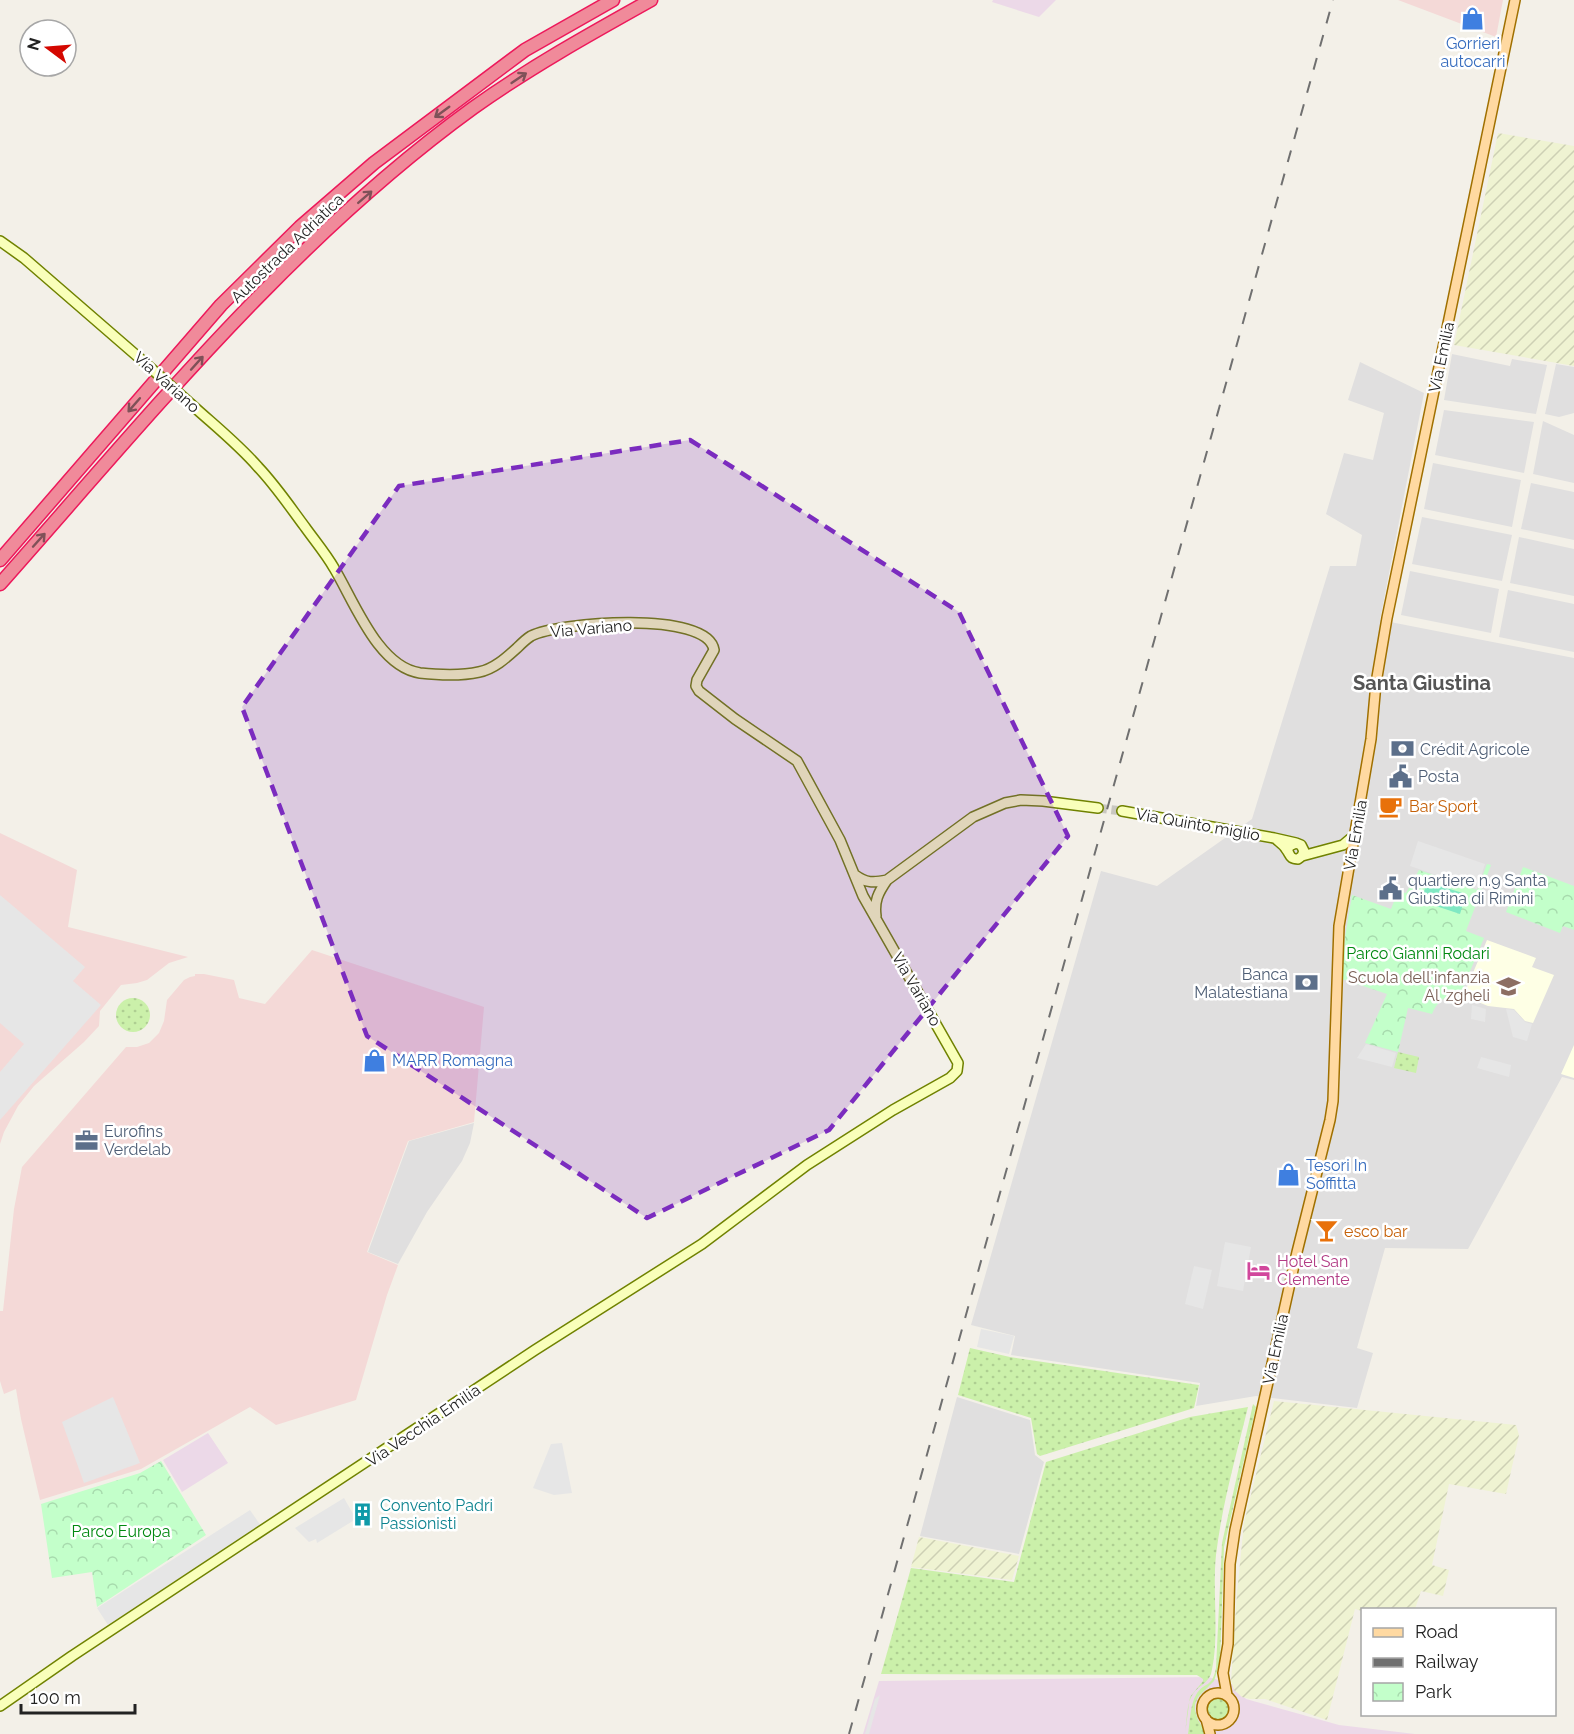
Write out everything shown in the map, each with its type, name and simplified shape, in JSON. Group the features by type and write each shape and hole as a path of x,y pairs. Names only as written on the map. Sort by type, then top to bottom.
{"highway":[{"name":"Autostrada Adriatica","path":"0,560 221,305 300,227 374,162 525,50 613,0"},
{"name":"Autostrada Adriatica","path":"0,584 238,316 314,242 396,169 473,109 562,49 651,0"}],"main road":[{"name":"Via Emilia","path":"1221,1734 1235,1709 1234,1703 1227,1695 1223,1673 1228,1644 1230,1564 1235,1530 1333,1101 1339,926 1371,739 1376,683 1387,618 1515,0"},
{"name":"Via Emilia","path":"1210,1734 1202,1709 1203,1703 1223,1673"},
{"path":"1210,1695 1221,1693 1227,1695"},
{"path":"1206,1719 1215,1725 1226,1723"}],"street":[{"name":"Via Variano","path":"0,241 24,258 144,362 257,465 293,509 334,568 368,630 396,664 420,673 450,675 480,672 495,666 529,637 548,630 588,625 626,622 667,625 703,635 714,645 714,650 696,686 699,691 735,719 797,761 840,840 863,896 958,1063 957,1071"},
{"path":"876,918 877,894 887,880 973,817 990,808 1021,800 1098,808"},
{"name":"Via Quinto miglio","path":"1122,811 1274,838 1322,849"},
{"path":"1302,856 1304,851 1298,844 1289,846 1289,855 1298,859 1322,849 1343,845 1356,834"},
{"name":"Via Quinto miglio","path":"1274,838 1288,850"},
{"path":"854,873 863,881 873,883 887,880"},
{"path":"863,896 873,883"},
{"path":"863,896 877,894"},
{"name":"Via Vecchia Emilia","path":"0,1706 81,1650 536,1350 702,1244 807,1165 893,1110 950,1078 957,1071"}],"highlighted area":[{"path":"690,440 959,612 1068,836 829,1130 647,1218 367,1036 242,707 399,486"}],"shaded area":[{"path":"993,0 1056,0 1039,17 992,2"},
{"name":"Gorrieri autocarri","path":"1398,0 1503,0 1496,37"},
{"path":"1498,133 1574,146 1574,366 1454,345"},
{"path":"1452,354 1510,366 1512,359 1547,365 1536,414 1444,400"},
{"path":"1360,362 1424,393 1380,620 1574,658 1574,1080 1562,1077 1468,1249 1385,1248 1357,1348 1373,1353 1357,1408 1256,1396 1196,1406 1200,1383 1011,1355 1015,1336 971,1325 1101,871 1157,886 1252,819 1330,566 1356,566 1362,535 1326,514 1344,453 1373,460 1384,413 1348,400"},
{"path":"1556,364 1574,367 1574,413 1559,417 1545,414"},
{"path":"1444,410 1534,422 1524,473 1435,455"},
{"path":"1543,421 1574,435 1574,483 1533,474"},
{"path":"1433,463 1521,480 1512,527 1424,509"},
{"path":"1531,483 1574,492 1574,540 1521,529"},
{"path":"1422,517 1512,535 1502,581 1412,564"},
{"path":"1519,537 1574,549 1574,596 1510,583"},
{"path":"1410,571 1499,589 1491,633 1401,615"},
{"path":"1508,590 1574,604 1574,652 1499,637"},
{"path":"0,833 77,870 68,927 188,957 169,963 147,980 121,985 100,1011 99,1026 34,1086 18,1106 0,1144"},
{"path":"1418,841 1485,864 1477,889 1410,866"},
{"path":"0,895 85,967 73,981 101,1005 0,1120 0,1072 24,1044 0,1023"},
{"name":"Scuola dell'infanzia Al 'zgheli","path":"1487,940 1536,958 1532,967 1554,975 1533,1023 1525,1021 1514,1009 1488,1006 1463,996"},
{"path":"312,950 484,1007 474,1122 408,1141 367,1252 398,1265 356,1400 276,1425 250,1407 141,1469 40,1500 16,1389 4,1394 0,1381 0,1311 3,1311 14,1209 22,1167 126,1047 137,1047 149,1043 159,1033 164,1021 167,1000 184,980 195,974 204,974 234,980 239,998 265,1004"},
{"path":"1472,1005 1486,1009 1485,1022 1471,1019"},
{"path":"1506,1009 1514,1010 1525,1022 1532,1024 1527,1041 1513,1037"},
{"path":"1366,1044 1396,1053 1392,1067 1357,1058"},
{"path":"1574,1045 1574,1078 1561,1074"},
{"path":"1481,1057 1511,1065 1509,1077 1477,1068"},
{"path":"474,1123 470,1143 462,1161 427,1212 398,1264 368,1252 409,1141"},
{"path":"1225,1242 1251,1247 1243,1291 1217,1286"},
{"path":"1194,1266 1212,1270 1203,1309 1185,1304"},
{"path":"981,1329 1014,1336 1009,1354 977,1347"},
{"path":"113,1397 140,1463 84,1483 62,1422"},
{"path":"957,1397 1030,1420 1035,1455 1044,1462 1019,1554 920,1536"},
{"path":"1274,1401 1516,1425 1519,1435 1506,1494 1449,1484 1432,1565 1449,1570 1443,1596 1421,1591 1415,1608 1361,1608 1361,1611 1355,1609 1327,1720 1265,1699 1242,1697 1234,1690 1231,1681 1244,1523"},
{"path":"208,1433 228,1463 182,1492 163,1460"},
{"path":"562,1443 572,1493 554,1495 533,1488 551,1444"},
{"path":"344,1498 356,1519 317,1543 316,1539 309,1542 295,1528"},
{"path":"250,1510 261,1526 108,1625 97,1608"},
{"path":"919,1537 1019,1556 1012,1580 911,1567"},
{"path":"1208,1677 1232,1684 1246,1699 1339,1725 1415,1734 863,1734 879,1681"},
{"path":"880,1695 869,1734 865,1734 875,1699"}],"green space":[{"name":"Parco Gianni Rodari","path":"1487,864 1491,865 1466,931 1484,938 1460,995 1443,999 1432,1014 1408,1008 1398,1052 1365,1043 1387,994 1342,979 1345,937 1352,895 1391,909 1398,891 1406,893 1419,870 1477,890"},
{"path":"1523,867 1574,886 1574,930 1563,926 1560,933 1506,912"},
{"path":"1427,882 1466,894 1460,914 1421,901"},
{"path":"133,998 145,1003 150,1015 145,1027 133,1032 121,1027 116,1015 121,1003"},
{"path":"1398,1052 1419,1057 1416,1073 1394,1068"},
{"path":"970,1348 1010,1357 1199,1385 1194,1408 1040,1456 1037,1454 1031,1418 958,1395"},
{"path":"1253,1404 1256,1407 1224,1547 1220,1662 1214,1681 1198,1697 1195,1704 1198,1720 1207,1734 1188,1734 1194,1699 1199,1691 1210,1682 1216,1668 1222,1543"},
{"path":"1248,1407 1226,1499 1216,1555 1214,1660 1208,1680 1195,1691 1189,1702 1190,1697 1203,1681 1197,1675 881,1674 911,1568 1014,1582 1046,1462 1190,1417"},
{"name":"Parco Europa","path":"161,1461 206,1535 97,1607 92,1572 52,1578 41,1504 140,1473"},
{"path":"1218,1698 1226,1702 1230,1710 1226,1718 1218,1722 1210,1718 1206,1710 1210,1702"}],"tunnel":[{"path":"1098,808 1122,811"}],"railway":[{"path":"849,1734 1333,0"}],"place":[{"name":"Gorrieri autocarri","path":"1473,18"},
{"name":"Crédit Agricole","path":"1402,749"},
{"name":"Posta","path":"1400,776"},
{"name":"Bar Sport","path":"1391,806"},
{"name":"quartiere n.9 Santa Giustina di Rimini","path":"1390,889"},
{"name":"Banca Malatestiana","path":"1306,983"},
{"name":"Scuola dell'infanzia Al 'zgheli","path":"1508,986"},
{"name":"MARR Romagna","path":"374,1060"},
{"name":"Eurofins Verdelab","path":"86,1140"},
{"name":"Tesori In Soffitta","path":"1288,1174"},
{"name":"esco bar","path":"1326,1231"},
{"name":"Hotel San Clemente","path":"1259,1270"},
{"name":"Convento Padri Passionisti","path":"362,1514"}],"district":[{"name":"Santa Giustina","path":"1422,683"}]}
